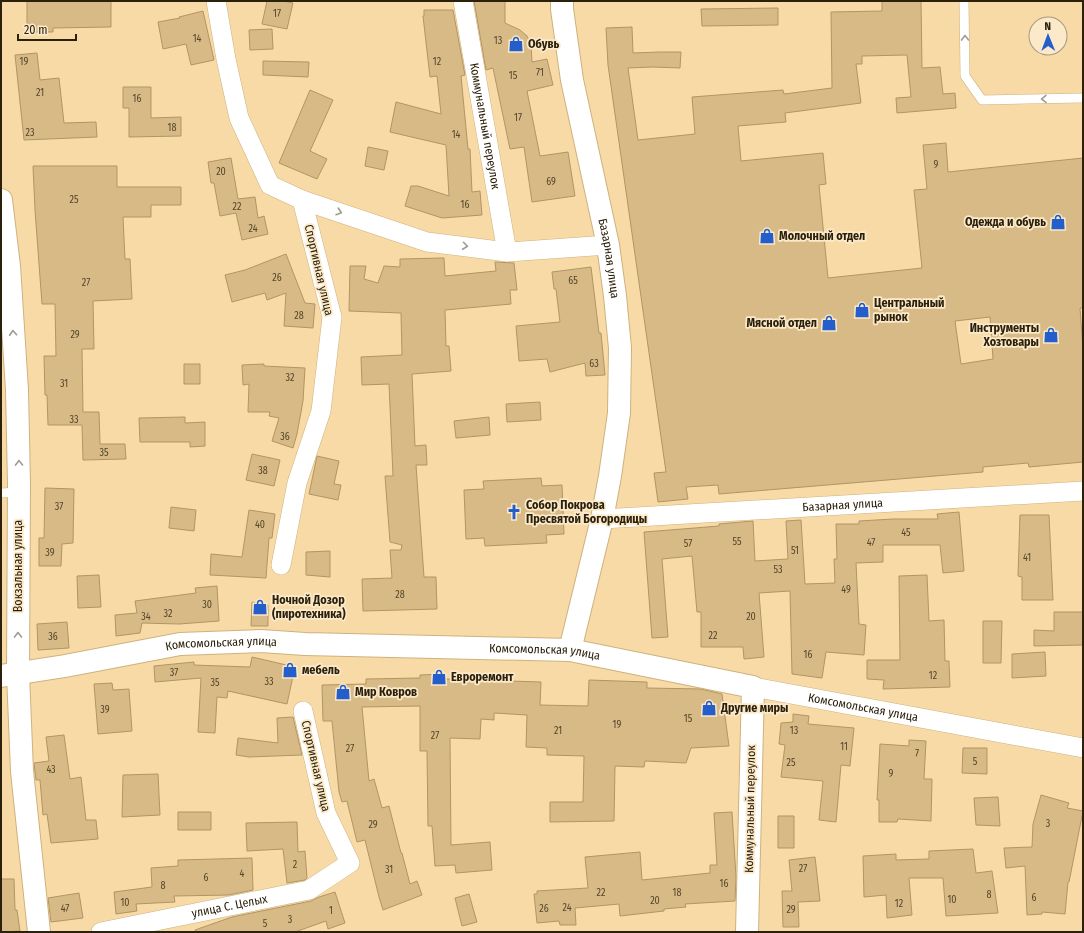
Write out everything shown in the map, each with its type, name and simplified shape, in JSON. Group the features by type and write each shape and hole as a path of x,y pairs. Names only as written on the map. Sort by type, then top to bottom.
{"main road":[{"name":"Базарная улица","path":"562,1 572,80 608,245 620,348 620,413 610,476 602,519 570,650"},
{"name":"Вокзальная улица","path":"1,200 5,266 17,390 10,493 9,675 22,771 39,932"},
{"name":"Комсомольская улица","path":"9,675 180,644 260,641 305,644 570,650 753,687"},
{"name":"Коммунальный переулок","path":"747,932 753,687"}],"street":[{"path":"216,1 226,59 239,118 270,186 302,200 427,242 507,252 608,245"},
{"name":"Коммунальный переулок","path":"463,1 507,252"},
{"name":"Спортивная улица","path":"281,565 297,482 321,411 332,317 302,200"},
{"name":"Базарная улица","path":"602,519 1083,491"},
{"name":"Комсомольская улица","path":"753,687 1083,748"},
{"name":"Спортивная улица","path":"303,711 326,813 350,863"},
{"name":"улица С. Целых","path":"101,932 309,890 350,863"}],"lane":[{"path":"964,1 965,76 982,100 1083,98"}],"building":[{"path":"27,1 111,1 111,27 53,28 53,32 27,32"},
{"path":"267,1 283,1 293,3 287,29 262,24"},
{"path":"474,1 505,1 505,23 520,30 527,36 531,44 532,62 547,59 553,85 527,91 540,156 568,152 575,196 532,202 524,147 510,149 493,68 486,70"},
{"name":"Центральный рынок","path":"882,1 921,1 922,68 940,67 943,94 955,93 956,108 897,113 896,98 911,97 907,55 862,56 862,64 856,64 861,103 785,113 786,122 738,126 741,161 823,153 826,184 819,185 828,278 922,268 914,190 927,189 923,145 946,143 948,172 1083,158 1083,308 1080,308 1083,349 1083,462 1029,467 1028,463 983,467 983,472 719,494 718,485 686,487 688,499 658,502 654,473 666,472 608,65 606,28 632,27 633,53 681,52 680,68 628,68 638,140 695,134 692,97 783,90 784,94 832,88 831,12 882,11","holes":["990,317 993,359 961,364 955,321"]},
{"path":"778,8 778,25 702,26 701,9"},
{"path":"424,10 453,10 465,75 461,76 468,149 470,149 472,192 480,191 482,215 442,218 405,206 411,186 418,186 449,196 446,145 390,132 396,102 441,114 437,76 430,77 423,16"},
{"path":"203,11 214,60 191,65 186,44 163,49 158,22 180,18 179,17"},
{"path":"272,29 273,49 250,50 249,30"},
{"path":"37,53 40,80 59,78 64,123 96,122 97,137 24,140 15,55"},
{"path":"263,61 309,62 308,77 263,75"},
{"path":"123,87 151,87 151,118 181,117 181,136 129,137 129,108 123,108"},
{"path":"310,90 333,100 310,151 327,159 317,179 279,163"},
{"path":"368,147 388,151 384,170 365,166"},
{"path":"231,158 238,199 255,197 258,218 264,216 268,234 242,240 236,213 220,216 214,183 211,183 208,162"},
{"path":"33,166 117,166 117,187 181,187 181,205 151,205 151,217 123,217 125,259 130,259 132,299 93,301 94,349 82,349 83,412 99,412 100,444 125,444 126,459 83,460 82,425 48,425 47,395 45,395 44,356 56,356 55,304 42,304"},
{"path":"286,254 305,303 315,304 313,328 284,326 286,293 267,300 265,293 232,302 225,275 245,270"},
{"path":"444,258 445,276 496,271 495,262 514,263 517,290 510,290 511,304 445,310 446,346 449,346 451,371 412,374 415,446 426,445 427,465 416,465 424,577 436,577 437,609 363,611 362,579 392,578 390,550 401,550 402,545 390,542 385,476 393,476 389,384 362,385 361,357 402,355 401,313 349,311 350,266 366,266 364,279 378,283 384,266 400,267 400,259"},
{"path":"591,267 599,333 601,333 605,375 586,376 585,363 550,372 547,359 519,361 516,326 560,322 556,289 554,289 552,272"},
{"path":"184,364 200,364 200,384 184,384"},
{"path":"264,364 264,366 305,368 303,401 293,448 272,441 279,418 269,416 270,412 248,412 249,384 243,385 242,365"},
{"path":"540,402 541,420 507,422 506,404"},
{"path":"185,417 185,423 205,422 205,446 190,447 190,442 140,442 139,418"},
{"path":"489,417 490,435 456,438 454,421"},
{"path":"252,454 280,460 274,486 246,480"},
{"path":"317,456 339,461 334,484 341,485 338,500 309,494"},
{"name":"Собор Покрова Пресвятой Богородицы","path":"541,478 542,486 562,485 564,534 546,535 547,543 485,546 484,538 466,539 464,490 484,489 483,481"},
{"path":"45,488 74,489 73,543 62,544 61,566 39,566 39,538 44,538"},
{"path":"171,507 196,510 194,531 169,528"},
{"path":"249,510 275,514 272,538 269,538 266,578 210,575 211,554 242,557"},
{"path":"959,512 964,571 943,573 940,545 883,545 883,562 856,563 859,624 866,625 864,655 826,652 822,678 792,674 790,591 759,593 764,657 744,659 743,647 701,647 701,612 697,612 692,556 662,559 668,637 652,638 644,532 719,526 719,524 753,521 755,561 788,559 786,521 801,520 805,584 835,583 834,559 837,559 836,524 859,524 859,521 893,519 938,519 937,514"},
{"path":"1020,515 1049,515 1053,600 1022,600 1022,577 1018,576"},
{"path":"330,551 330,577 306,575 306,552"},
{"path":"99,575 101,607 78,608 77,576"},
{"path":"927,575 929,621 944,620 945,661 949,661 950,687 883,689 884,680 867,679 867,660 900,660 899,576"},
{"path":"217,586 219,621 179,624 142,623 140,633 116,636 115,615 137,613 135,601 196,593 195,588"},
{"path":"252,602 268,605 268,626 251,626"},
{"path":"1054,612 1083,612 1083,645 1034,646 1034,630 1054,631"},
{"path":"983,621 1002,621 1001,663 983,663"},
{"path":"67,622 69,648 38,650 37,624"},
{"path":"1045,652 1046,676 1012,678 1012,654"},
{"path":"252,657 295,667 287,704 228,691 227,698 217,697 215,733 198,732 201,678 155,682 154,666 194,662 194,665 250,667"},
{"path":"445,674 445,679 541,682 540,705 588,706 589,680 647,682 647,688 701,689 722,694 729,746 691,748 686,763 645,761 644,767 615,766 614,821 550,822 550,802 583,802 584,756 547,755 547,748 526,747 527,715 494,713 494,720 481,719 480,739 450,738 451,845 490,842 492,870 456,873 455,865 435,866 432,826 428,826 427,751 420,751 420,706 362,707 369,781 374,779 382,808 389,806 410,884 417,881 422,895 383,910 365,840 357,842 347,801 342,802 339,792 332,721 323,721 322,685 366,684 366,679 420,678 420,675"},
{"path":"112,683 113,690 129,689 132,731 98,734 94,684"},
{"path":"793,714 809,716 808,724 854,728 850,766 841,765 836,822 819,820 823,781 781,777 785,745 779,744 781,723 793,722"},
{"path":"293,717 302,755 249,757 236,755 238,738 278,743 277,718"},
{"path":"64,735 70,779 81,777 86,820 96,820 98,839 51,843 47,814 43,815 40,780 36,780 34,763 49,761 46,737"},
{"path":"909,740 926,741 924,779 932,779 931,821 898,819 897,822 879,822 879,800 877,800 880,744 909,746"},
{"path":"963,748 987,748 987,774 962,773"},
{"path":"158,774 160,815 122,817 123,775"},
{"path":"1041,795 1069,803 1067,808 1083,811 1068,882 1065,914 1042,912 1042,914 1027,915 1025,866 1006,868 1004,848 1032,847 1033,824"},
{"path":"998,797 1000,826 976,825 974,798"},
{"path":"178,812 211,812 211,830 178,830"},
{"path":"732,812 736,877 735,901 685,904 686,907 620,916 619,904 575,908 576,925 560,925 559,921 537,923 534,894 537,894 537,891 588,888 585,857 640,852 642,880 710,873 710,865 717,865 714,813"},
{"path":"778,816 794,816 794,848 778,848"},
{"path":"297,822 298,852 305,851 307,878 305,880 287,883 283,849 247,851 246,823"},
{"path":"973,849 976,873 992,871 998,913 946,916 943,878 909,878 912,915 887,918 886,895 864,897 863,856 896,854 896,860 929,859 929,851"},
{"path":"815,857 820,901 798,902 799,927 783,927 782,891 792,891 789,860"},
{"path":"252,858 253,890 229,895 174,896 175,902 136,904 137,911 116,914 114,892 152,887 151,868 178,866 178,860"},
{"path":"1,879 14,879 15,910 17,910 20,931 1,932"},
{"path":"335,892 345,923 328,929 326,921 295,932 196,932 195,930 232,917 311,901"},
{"path":"79,893 83,918 51,922 48,898"},
{"path":"469,894 477,922 462,926 455,898"}],"place":[{"name":"Обувь","path":"516,44"},
{"name":"Одежда и обувь","path":"1058,222"},
{"name":"Молочный отдел","path":"767,236"},
{"name":"Центральный рынок","path":"862,310"},
{"name":"Мясной отдел","path":"829,323"},
{"name":"Инструменты Хозтовары","path":"1051,335"},
{"name":"Собор Покрова Пресвятой Богородицы","path":"514,512"},
{"name":"Ночной Дозор (пиротехника)","path":"260,607"},
{"name":"мебель","path":"290,670"},
{"name":"Евроремонт","path":"439,677"},
{"name":"Мир Ковров","path":"343,692"},
{"name":"Другие миры","path":"709,708"}]}
